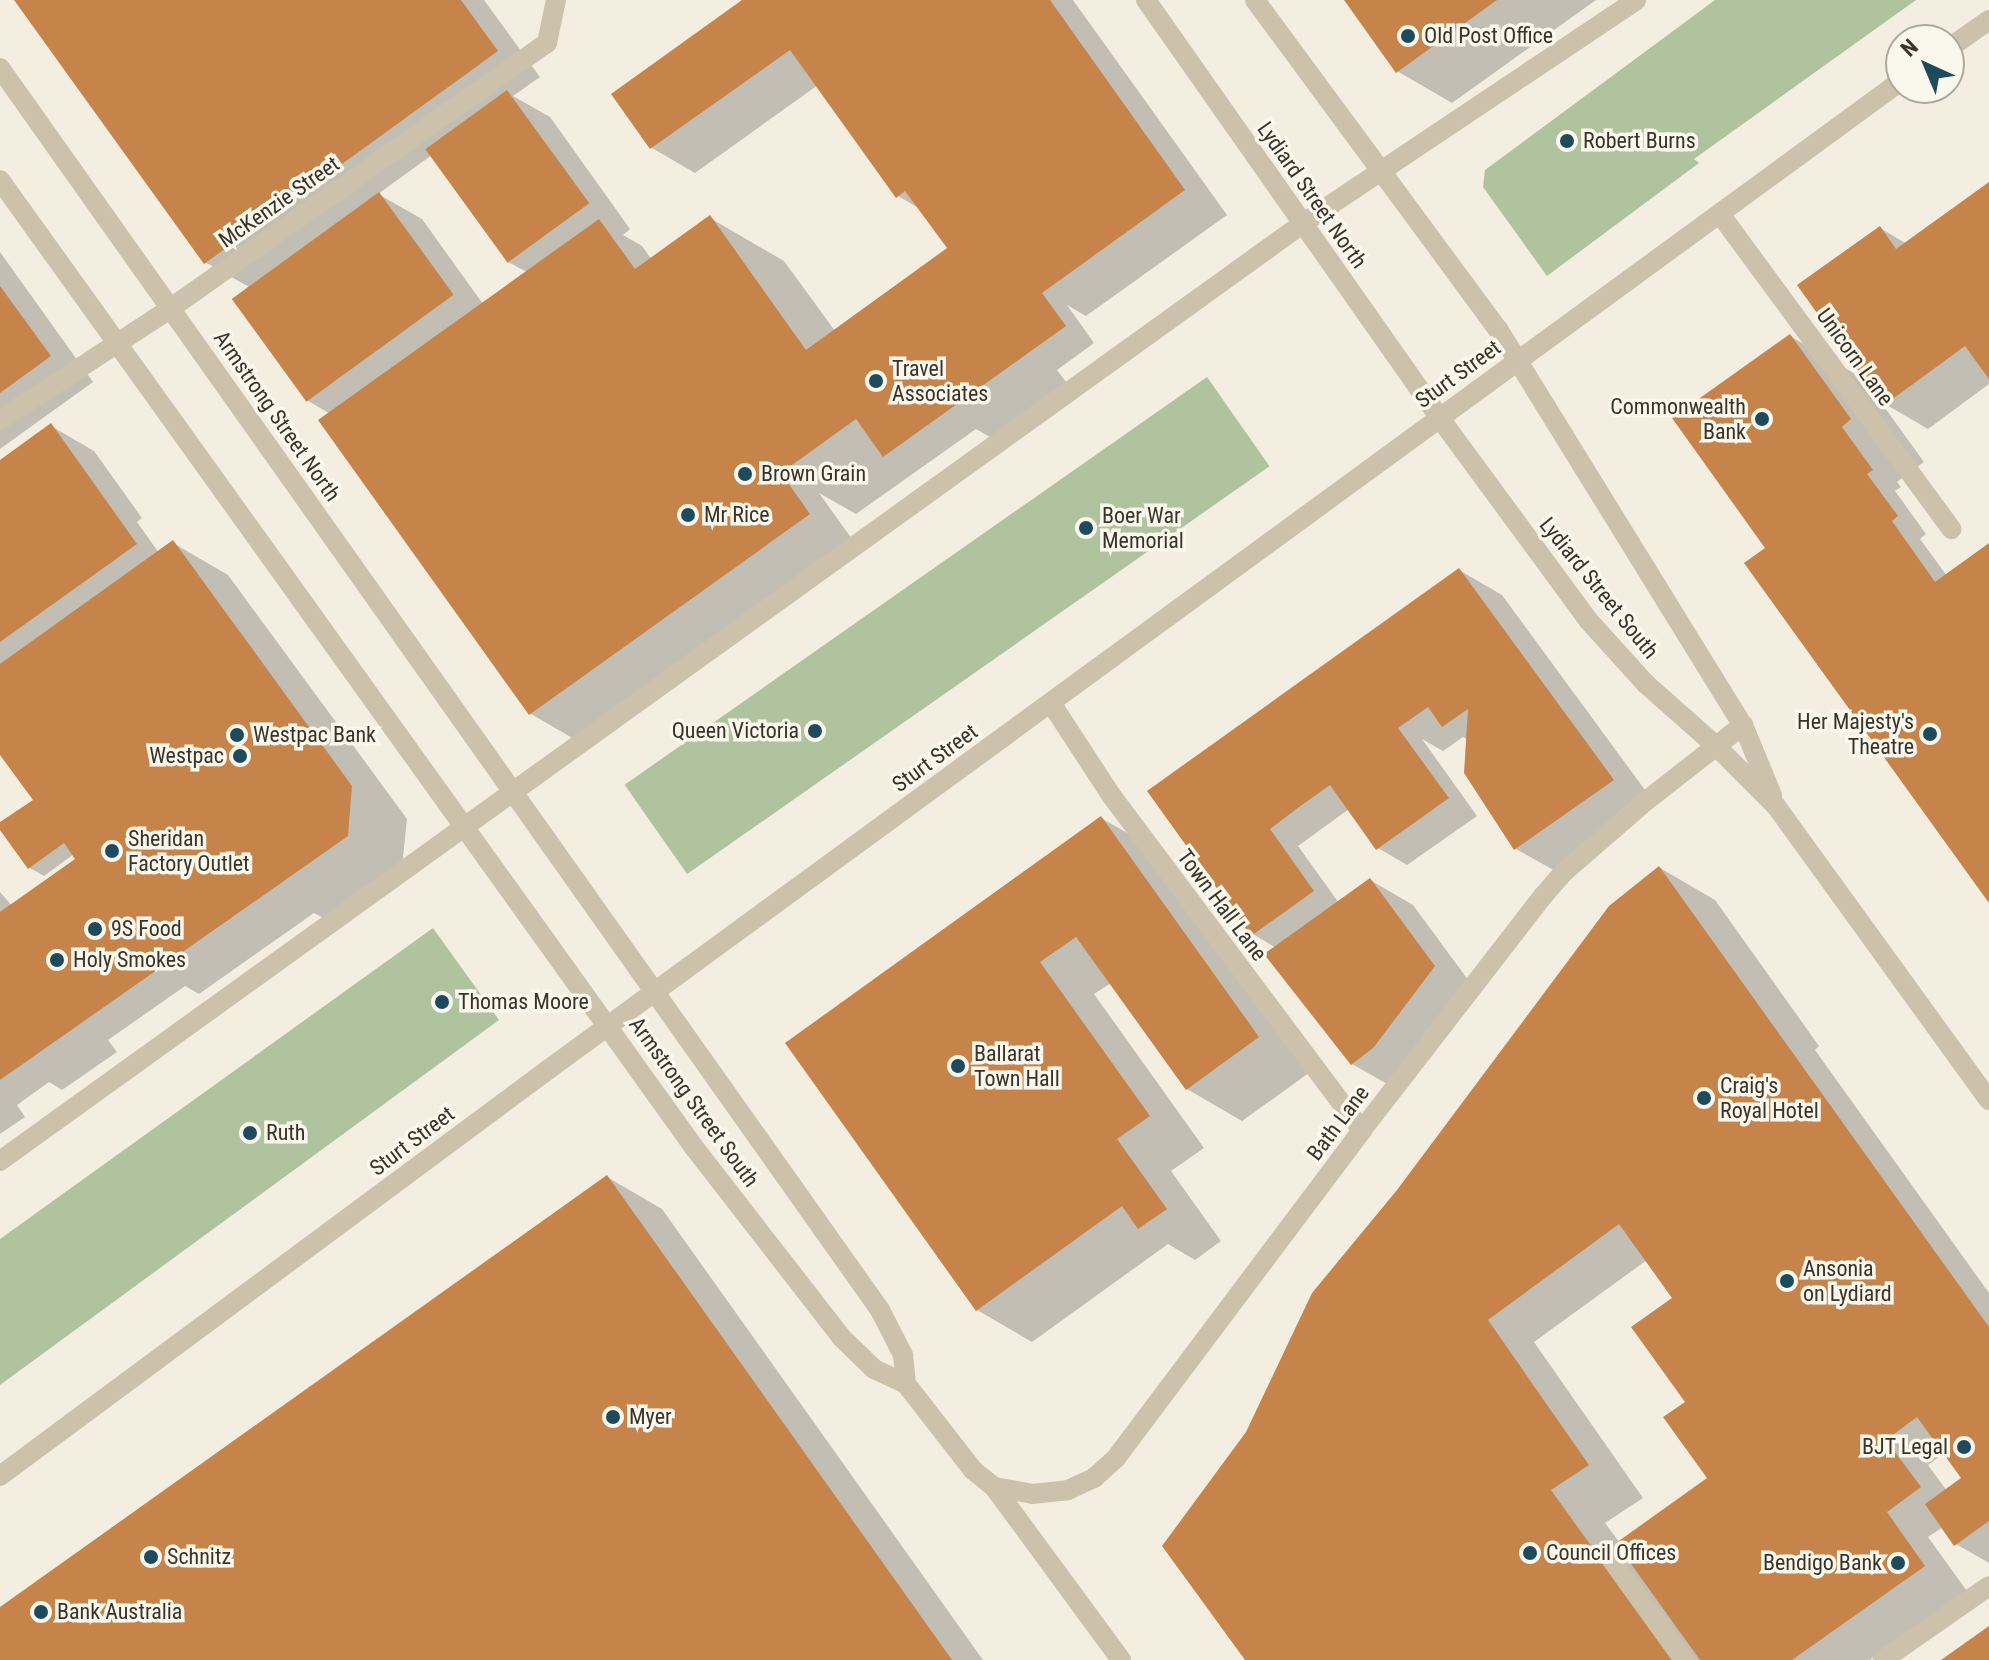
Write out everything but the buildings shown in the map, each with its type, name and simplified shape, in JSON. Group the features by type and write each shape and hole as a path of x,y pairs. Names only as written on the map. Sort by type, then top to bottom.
{"street":[{"name":"McKenzie Street","path":"0,420 171,308 547,43 556,0"},
{"name":"Lydiard Street North","path":"1146,0 1439,417"},
{"path":"1255,0 1382,169 1518,360"},
{"path":"0,1161 1302,224 1636,0"},
{"path":"1965,37 1989,20"},
{"name":"Armstrong Street North","path":"0,68 514,793"},
{"name":"Sturt Street","path":"0,1476 1439,417 1885,93"},
{"path":"0,180 465,826"},
{"name":"Unicorn Lane","path":"1720,214 1951,529"},
{"name":"Lydiard Street South","path":"1518,360 1743,725 1776,806"},
{"name":"Lydiard Street South","path":"1439,417 1605,640 1646,684 1716,746 1776,806 1989,1100"},
{"name":"Town Hall Lane","path":"1051,703 1111,795 1362,1130"},
{"name":"Bath Lane","path":"994,1487 1032,1494 1068,1490 1094,1478 1116,1458 1362,1130 1564,872 1743,725"},
{"name":"Armstrong Street South","path":"514,793 880,1310 903,1355 906,1384"},
{"name":"Armstrong Street South","path":"465,826 693,1146 841,1337 874,1369 906,1384 973,1470 994,1487 1121,1660"},
{"path":"1606,1552 1684,1660"},
{"path":"1883,1660 1989,1586"}],"green space":[{"path":"1715,0 1916,0 1694,159 1699,163 1547,276 1483,187 1485,170"},
{"path":"1207,377 1270,466 687,874 625,785"},
{"path":"433,928 499,1020 0,1385 0,1239"}],"place":[{"name":"Old Post Office","path":"1408,36"},
{"name":"Robert Burns","path":"1567,141"},
{"name":"Travel Associates","path":"876,381"},
{"name":"Commonwealth Bank","path":"1762,419"},
{"name":"Brown Grain","path":"745,474"},
{"name":"Mr Rice","path":"688,515"},
{"name":"Boer War Memorial","path":"1086,528"},
{"name":"Queen Victoria","path":"815,731"},
{"name":"Her Majesty's Theatre","path":"1930,734"},
{"name":"Westpac Bank","path":"237,735"},
{"name":"Westpac","path":"240,756"},
{"name":"Sheridan Factory Outlet","path":"112,851"},
{"name":"9S Food","path":"95,929"},
{"name":"Holy Smokes","path":"57,960"},
{"name":"Thomas Moore","path":"442,1002"},
{"name":"Ballarat Town Hall","path":"958,1066"},
{"name":"Craig's Royal Hotel","path":"1704,1098"},
{"name":"Ruth","path":"250,1133"},
{"name":"Ansonia on Lydiard","path":"1787,1281"},
{"name":"Myer","path":"613,1417"},
{"name":"BJT Legal","path":"1964,1447"},
{"name":"Council Offices","path":"1530,1553"},
{"name":"Schnitz","path":"151,1557"},
{"name":"Bendigo Bank","path":"1898,1563"},
{"name":"Bank Australia","path":"41,1612"}]}
